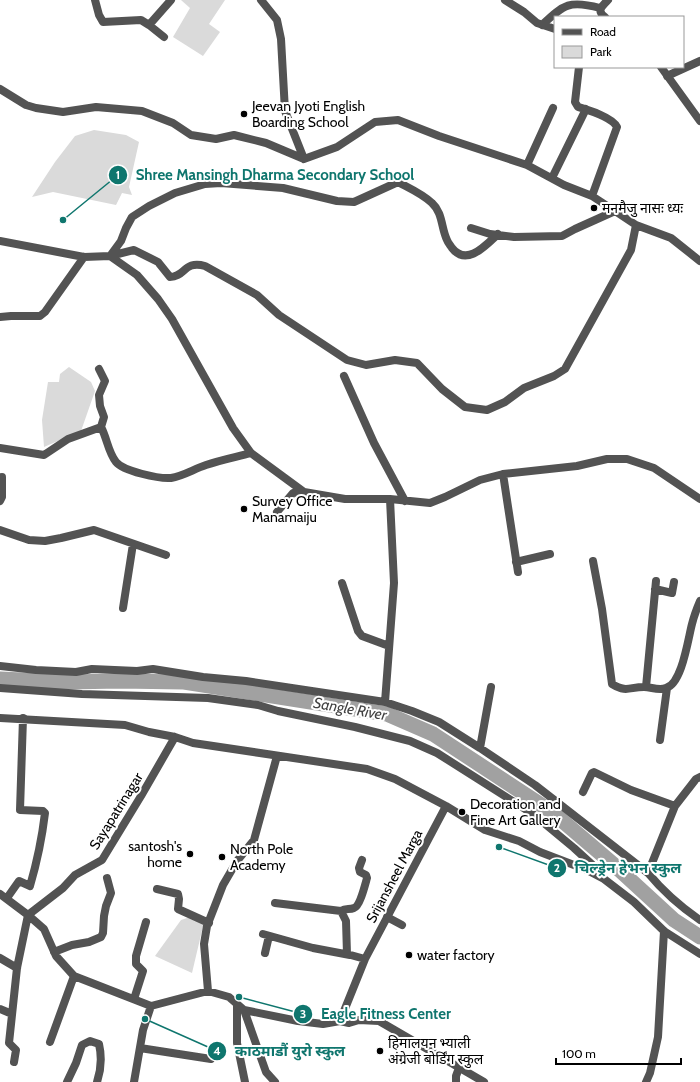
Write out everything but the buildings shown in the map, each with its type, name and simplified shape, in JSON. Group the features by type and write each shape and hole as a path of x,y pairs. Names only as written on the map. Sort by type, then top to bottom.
{"street":[{"path":"95,0 99,15 103,22 141,20 164,37"},
{"path":"149,25 171,0"},
{"path":"261,0 277,20 281,38 286,111 304,159"},
{"path":"505,0 524,12 537,24 554,29"},
{"path":"600,8 608,0"},
{"path":"542,25 568,3 578,1 583,1 600,8 600,11 604,16"},
{"path":"667,76 700,61"},
{"path":"579,68 575,102 578,107 612,121 617,127 592,196"},
{"path":"662,68 700,121"},
{"path":"0,89 26,105 36,108 63,112 96,107 142,111 173,123 191,135 216,139 234,135 266,143 304,159 337,147 375,122 398,120 453,141 527,165 592,196 636,225 671,238 700,261"},
{"path":"527,165 553,108"},
{"path":"552,178 586,109"},
{"path":"110,256 121,241 132,218 149,206 174,192 205,184 283,188 337,201 354,202 398,182 433,203 440,214 447,241 456,252 464,256 472,255 484,247 498,234"},
{"path":"470,228 490,234 514,237 562,236 615,211"},
{"path":"0,241 84,257 110,256 134,250 158,262 170,277 178,275 187,267 196,264 205,266 257,295 279,315 347,360 366,365 395,360 417,363 442,389 465,407 487,410 505,402 524,388 554,376 565,369 630,250 636,225"},
{"path":"110,256 137,275 158,299 172,319 233,428 251,453 304,492"},
{"path":"0,317 40,316 45,312 84,257"},
{"path":"99,369 105,380 99,395 100,406 104,416 101,427 116,462 124,468 149,475 170,478 206,465 251,453"},
{"path":"344,376 374,443 405,501"},
{"path":"0,448 44,455 68,440 101,427"},
{"path":"277,512 293,493 304,492 345,499 390,499 430,503 445,498 480,480 504,474 577,466 607,459 627,459 654,468 698,494"},
{"path":"504,474 518,572"},
{"path":"0,501 2,497 2,477"},
{"path":"385,702 394,583 390,499"},
{"path":"0,530 29,540 45,541 94,530 166,555"},
{"path":"124,608 133,544"},
{"path":"516,562 550,554"},
{"path":"592,561 602,609 612,684 620,689 646,687 660,689 667,688 674,682 681,668 700,601"},
{"path":"646,687 656,585 672,593 674,582"},
{"path":"342,583 358,631 362,636 389,646"},
{"path":"0,666 76,672 92,669 137,671 153,669 203,677 246,681 385,702 412,711 439,722 535,785 648,873 690,913 700,920"},
{"path":"480,748 491,687"},
{"path":"0,688 82,694 208,698 258,705 278,711 355,726 410,742 437,753 533,814 597,869 604,879"},
{"path":"660,740 667,688"},
{"path":"0,718 23,718 125,725 193,743 367,770 395,779 446,806 485,830 519,841 540,852 587,870 604,879 634,902 664,931 700,954"},
{"path":"23,718 20,810 43,811 45,813 40,848 30,886 19,881 4,896 44,929 54,952 74,976 151,1006 208,991 223,995 241,1007 298,1021 323,1024 340,1021 349,1023 359,1020 379,1021 484,1082"},
{"name":"Sayapatrinagar","path":"28,915 63,888 84,868 102,860 175,737"},
{"path":"208,991 204,944 209,923 223,885 237,861 254,840 277,756"},
{"path":"583,792 592,773 594,772 631,790 675,806"},
{"path":"648,873 675,806 696,779 700,777"},
{"name":"Srijansheel Marga","path":"340,1021 365,959 446,806"},
{"path":"275,903 341,911 348,908 353,909 360,900 367,878 366,875 360,872 359,868 362,860"},
{"path":"54,952 101,937 103,933 106,906 111,893 107,878"},
{"path":"157,889 178,894 178,910 209,923"},
{"path":"341,911 346,921 347,954 350,955"},
{"path":"14,1062 16,1050 9,1043 18,968 28,915"},
{"path":"387,917 402,926"},
{"path":"134,999 143,971 136,964 136,956 146,922"},
{"path":"646,1082 650,1073 658,1037 664,931"},
{"path":"265,953 266,935 313,948 365,959"},
{"path":"0,958 18,968"},
{"path":"50,1042 74,976"},
{"path":"134,1082 143,1030 151,1006"},
{"path":"241,1007 237,1043 245,1082"},
{"path":"241,1007 266,1072 275,1082"},
{"path":"0,1009 12,1014"},
{"path":"67,1082 76,1063 82,1045 90,1041 99,1044 100,1072 97,1082"},
{"path":"140,1048 211,1059"},
{"path":"456,1082 456,1076 460,1068"}],"green space":[{"path":"181,0 225,0 209,24 220,32 203,56 173,37 190,8"},
{"path":"94,130 126,135 139,142 129,187 132,195 122,193 116,205 53,192 32,197 55,162 75,136"},
{"path":"69,367 91,382 95,391 81,431 44,447 42,420 48,382 59,382 60,374"},
{"path":"190,917 204,922 192,973 155,956 181,920"}],"waterway":[{"name":"Sangle River","path":"0,679 67,682 184,682 387,714 433,734 552,812 613,864 674,920 700,937"}],"place":[{"name":"Jeevan Jyoti English Boarding School","path":"244,114"},
{"name":"मनमैजु नासः ध्यः","path":"594,208"},
{"name":"Shree Mansingh Dharma Secondary School","path":"63,220"},
{"name":"Survey Office Manamaiju","path":"244,509"},
{"name":"Decoration and Fine Art Gallery","path":"462,812"},
{"name":"चिल्ड्रेन हेभन स्कुल","path":"499,847"},
{"name":"santosh's home","path":"190,854"},
{"name":"North Pole Academy","path":"222,857"},
{"name":"water factory","path":"409,955"},
{"name":"Eagle Fitness Center","path":"239,997"},
{"name":"काठमाडौं युरो स्कुल","path":"145,1019"},
{"name":"हिमालयन भ्याली अंग्रेजी बोर्डिंग स्कुल","path":"380,1051"}]}
